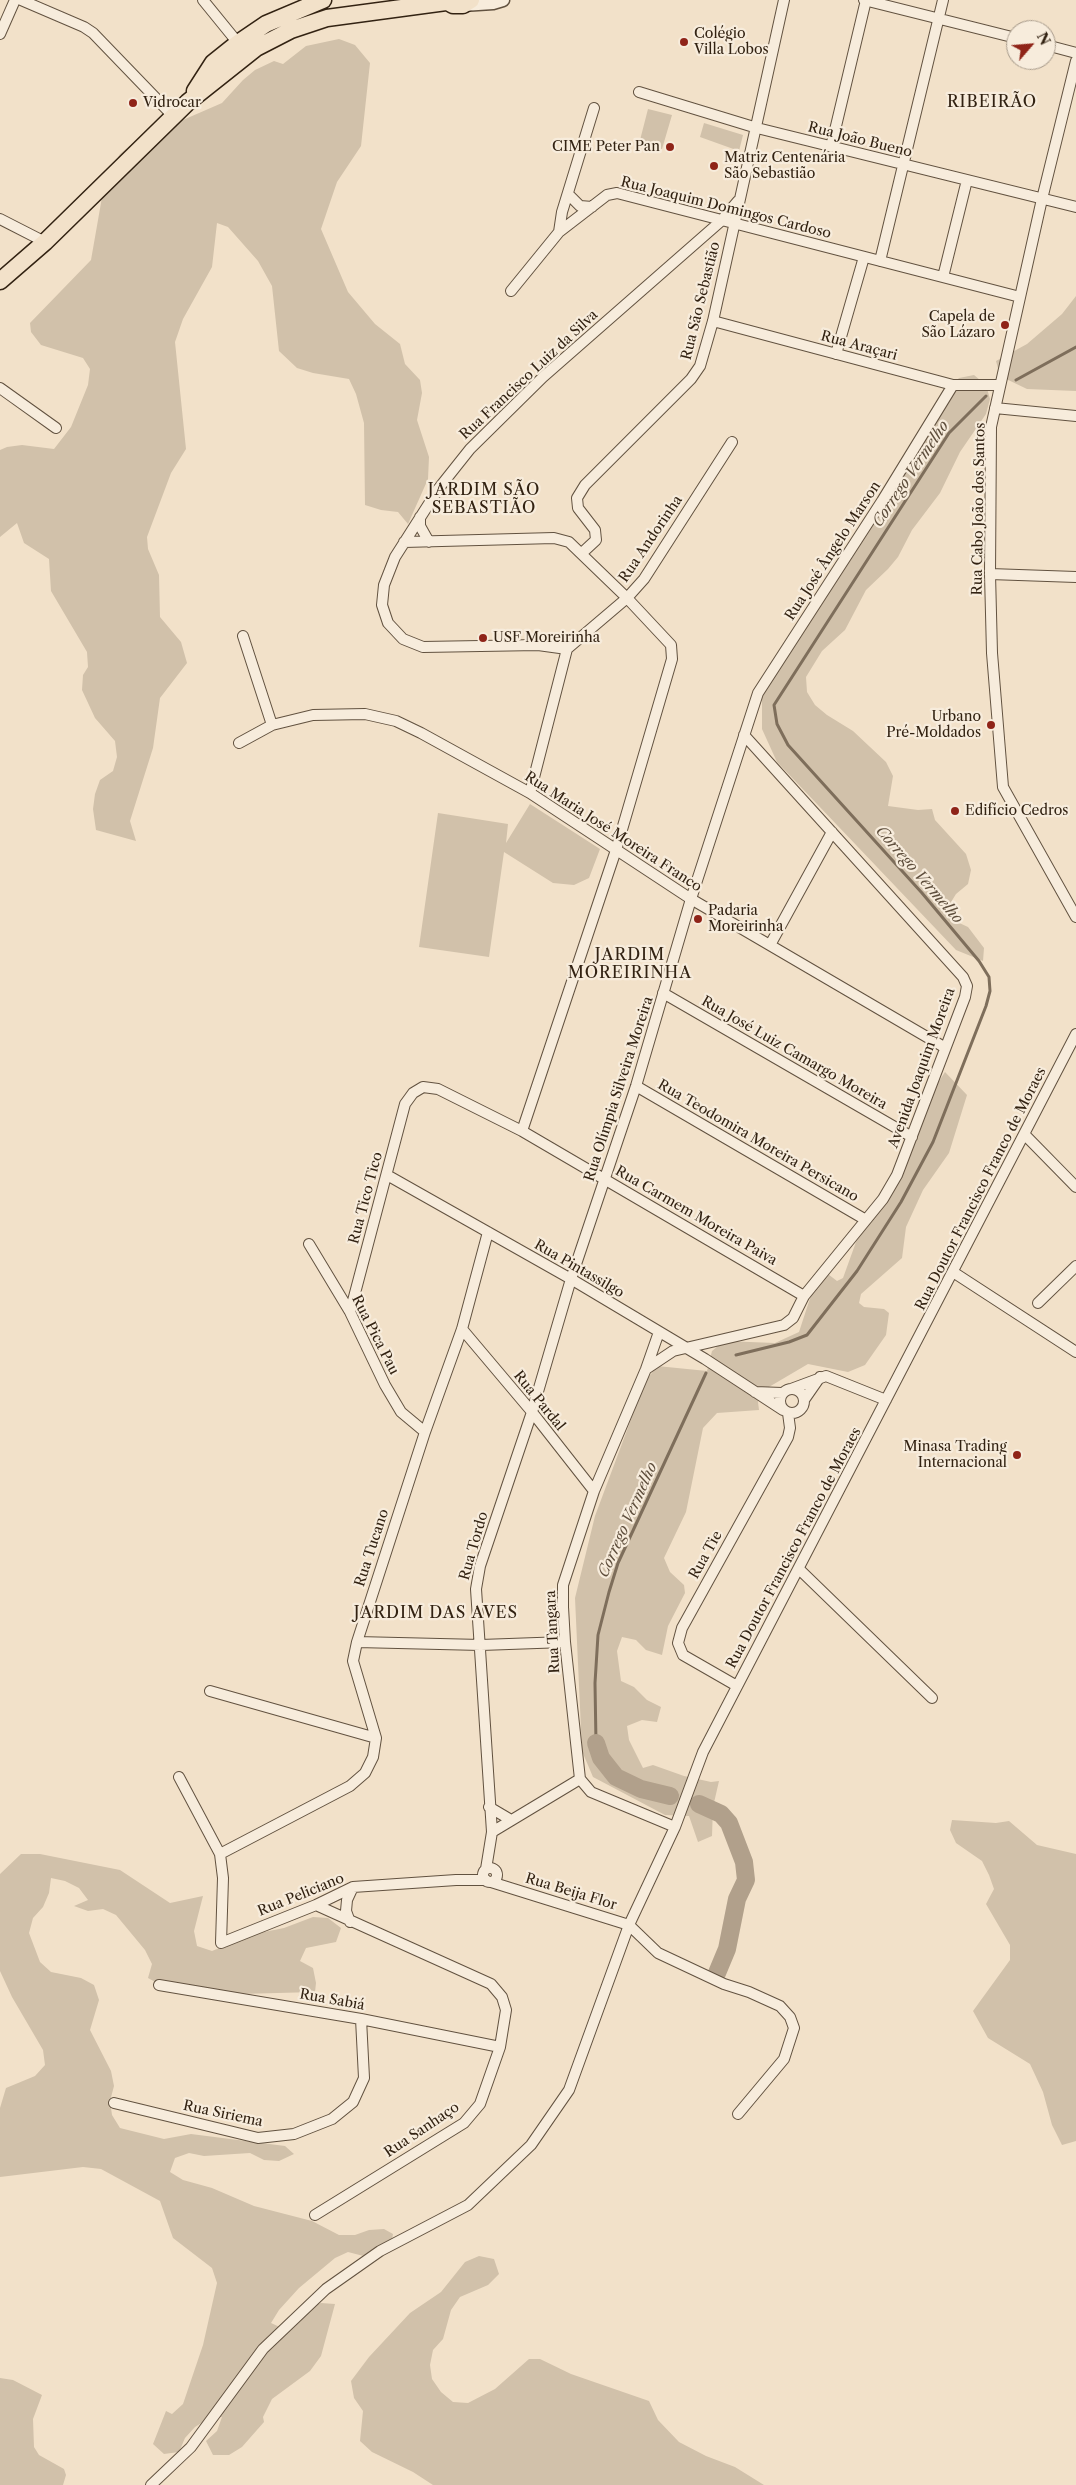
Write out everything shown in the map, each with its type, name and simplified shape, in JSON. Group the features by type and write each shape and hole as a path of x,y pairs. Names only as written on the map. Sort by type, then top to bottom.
{"main road":[{"path":"188,102 214,63 238,43 266,24 323,0"},
{"path":"0,281 45,242 188,102 256,48 292,30 327,18 445,1 453,5 467,2"}],"street":[{"path":"0,34 15,0"},
{"path":"21,0 84,27 93,33 173,116"},
{"path":"203,0 238,43"},
{"path":"467,2 493,3 503,0"},
{"name":"Rua São Sebastião","path":"582,553 596,540 595,530 578,508 577,498 585,485 691,379 700,366 713,321 735,223 738,201 757,128 784,0"},
{"path":"832,147 865,0 1006,35"},
{"path":"880,261 942,0"},
{"path":"1056,47 1076,52"},
{"name":"Rua Cabo João dos Santos","path":"1076,61 1042,199 991,427 990,574 992,653 1003,787 1076,917"},
{"name":"Rua João Bueno","path":"638,92 757,128 1076,207"},
{"path":"511,291 559,232 568,194 594,108"},
{"path":"942,277 967,180"},
{"name":"Rua Joaquim Domingos Cardoso","path":"559,232 607,195 617,193 1020,297"},
{"path":"568,194 580,206 592,208"},
{"name":"Rua Francisco Luiz da Silva","path":"567,649 538,645 423,647 404,640 388,624 382,605 384,585 395,557 439,488 483,436 543,377 720,220 738,201"},
{"path":"0,219 45,242"},
{"path":"836,354 864,256"},
{"name":"Rua Araçari","path":"713,321 954,385 1000,385"},
{"name":"Rua José Ângelo Marson","path":"744,734 758,693 882,501 954,385"},
{"path":"0,388 56,428"},
{"path":"995,408 1076,416"},
{"name":"Rua Andorinha","path":"567,649 628,598 644,579 732,442"},
{"path":"420,518 420,526 429,542"},
{"path":"404,542 554,538 569,542 628,598 671,645 672,659 616,850 522,1131"},
{"path":"990,574 1076,577"},
{"path":"243,636 272,725"},
{"path":"530,793 567,649"},
{"name":"Rua Maria José Moreira Franco","path":"238,743 272,725 313,715 364,714 396,721 530,793 690,899 944,1047"},
{"name":"Avenida Joaquim Moreira","path":"646,1370 664,1356 685,1348 784,1325 793,1318 804,1296 883,1199 897,1175 944,1047 965,997 967,986 963,977 744,734"},
{"name":"Rua Olímpia Silveira Moreira","path":"571,1279 636,1086 690,899 744,734"},
{"path":"770,945 832,832"},
{"name":"Rua José Luiz Camargo Moreira","path":"663,993 912,1137"},
{"name":"Rua Doutor Francisco Franco de Moraes","path":"151,2485 191,2447 263,2349 326,2289 380,2251 468,2205 531,2145 569,2090 629,1924 675,1827 703,1752 1076,1034"},
{"name":"Rua Carmem Moreira Paiva","path":"413,1093 423,1086 438,1089 522,1131 804,1296"},
{"name":"Rua Teodomira Moreira Persicano","path":"636,1086 866,1220"},
{"name":"Rua Tico Tico","path":"350,1312 405,1104 413,1093"},
{"path":"1025,1135 1076,1187"},
{"name":"Rua Pintassilgo","path":"387,1175 571,1279 705,1359 785,1411"},
{"name":"Rua Tucano","path":"220,1854 350,1786 365,1773 373,1757 376,1738 354,1661 357,1642 424,1432 462,1329 488,1232"},
{"name":"Rua Pica Pau","path":"309,1244 350,1312 385,1385 401,1412 424,1432"},
{"path":"1038,1303 1076,1266"},
{"path":"954,1272 1076,1352"},
{"name":"Rua Tordo","path":"492,1832 476,1589 480,1566 532,1412 571,1279"},
{"name":"Rua Pardal","path":"462,1329 532,1412 594,1491"},
{"name":"Rua Tangara","path":"580,1779 565,1642 563,1585 594,1491 646,1370 659,1332"},
{"path":"705,1359 708,1348 715,1340"},
{"path":"820,1377 804,1400 801,1409 797,1412 785,1411 779,1402 786,1391 820,1377 833,1378 886,1400"},
{"path":"754,1392 800,1392 804,1400"},
{"name":"Rua Tie","path":"737,1686 683,1655 678,1643 682,1628 788,1437 790,1428 785,1411"},
{"path":"798,1569 932,1698"},
{"path":"357,1642 481,1645 565,1642"},
{"path":"210,1691 376,1738"},
{"path":"179,1777 220,1854"},
{"path":"490,1875 492,1832 580,1779 591,1792 675,1827"},
{"path":"489,1807 511,1820"},
{"path":"491,1847 503,1832 526,1813"},
{"name":"Rua Peliciano","path":"220,1854 223,1878 221,1943 316,1905 353,1887 456,1880 490,1875"},
{"name":"Rua Beija Flor","path":"490,1875 505,1886 629,1924"},
{"path":"350,1922 346,1911 347,1900 353,1887"},
{"name":"Rua Sanhaço","path":"315,2215 464,2123 480,2104 500,2047 506,2010 502,1997 492,1984 350,1922 316,1905"},
{"path":"629,1924 658,1953 724,1984 749,1992 780,2006 790,2017 794,2028 784,2059 738,2114"},
{"name":"Rua Sabiá","path":"159,1984 362,2019 500,2047"},
{"name":"Rua Siriema","path":"114,2104 258,2138 294,2134 332,2119 354,2102 364,2078 362,2019"}],"shaded area":[{"path":"339,39 355,45 370,63 361,146 337,182 321,229 348,292 375,324 400,344 405,364 420,380 422,393 417,420 429,457 428,479 408,524 398,512 381,510 365,505 364,423 356,394 349,379 313,373 297,368 279,351 272,286 258,261 228,227 217,223 212,267 183,319 175,342 186,449 171,473 147,537 148,549 159,575 160,617 181,642 187,663 160,698 153,748 130,821 136,841 96,830 93,809 95,794 100,780 113,771 117,757 115,741 95,718 82,690 83,675 88,667 87,652 51,591 49,559 24,543 17,523 0,537 0,450 22,445 54,449 71,427 88,385 90,369 83,358 41,345 31,332 30,323 91,260 105,180 120,154 144,134 162,124 176,123 222,103 255,70 274,61 283,64 306,46"},
{"path":"648,109 672,115 662,149 639,144"},
{"path":"704,123 743,135 739,151 700,137"},
{"path":"1076,296 1076,391 1027,389 1000,376 996,361 1027,344 1062,314"},
{"path":"974,375 986,385 990,399 986,414 960,452 940,493 912,530 898,557 866,590 845,630 822,651 806,677 807,692 815,705 853,731 886,762 893,776 888,806 918,810 932,809 935,820 966,854 971,870 968,884 956,894 948,907 955,921 968,927 984,948 983,961 956,950 777,762 762,729 762,688 948,389 959,378"},
{"path":"530,804 600,849 589,878 574,885 553,883 504,852 489,957 419,947 438,813 508,824 506,843"},
{"path":"945,1072 967,1095 949,1153 923,1190 906,1227 902,1258 861,1294 859,1303 864,1307 884,1309 889,1313 886,1335 865,1365 848,1372 808,1364 757,1394 759,1410 717,1413 703,1428 686,1512 664,1558 670,1572 684,1585 685,1593 668,1626 662,1655 646,1650 636,1640 622,1637 617,1651 621,1681 634,1687 647,1700 661,1707 657,1722 642,1720 627,1726 629,1740 643,1768 653,1765 684,1776 711,1782 719,1781 713,1807 712,1836 698,1842 689,1816 665,1815 593,1777 582,1751 575,1598 595,1516 645,1382 657,1366 707,1371 712,1351 724,1341 775,1343 799,1332 817,1277 824,1271 837,1281 843,1278 856,1242 897,1179 919,1112"},
{"path":"952,1820 996,1823 1009,1821 1037,1845 1076,1854 1076,2141 1062,2145 1052,2125 1043,2092 1030,2064 988,2038 973,2011 1010,1960 1010,1945 986,1904 994,1889 989,1875 982,1861 956,1843 950,1830"},
{"path":"21,1854 40,1854 120,1870 170,1903 203,1896 194,1931 197,1946 212,1951 254,1934 284,1928 313,1917 328,1918 341,1928 336,1942 306,1948 300,1961 313,1968 316,1983 315,1992 240,1994 161,1985 148,1978 152,1964 145,1950 116,1915 103,1909 88,1911 74,1906 88,1900 79,1888 65,1881 51,1878 49,1893 43,1907 33,1918 29,1933 40,1962 51,1972 81,1978 94,1985 99,2000 90,2030 111,2071 114,2086 110,2101 112,2115 120,2128 164,2139 191,2134 285,2146 294,2154 279,2161 264,2160 250,2153 204,2156 189,2153 175,2158 170,2172 183,2180 212,2188 254,2206 312,2221 339,2235 355,2235 369,2230 384,2229 393,2234 392,2240 375,2259 348,2252 335,2258 299,2288 279,2310 271,2323 284,2329 306,2308 321,2303 335,2304 321,2356 310,2371 272,2399 263,2417 264,2422 242,2447 229,2455 213,2455 206,2441 217,2431 222,2417 208,2419 195,2427 185,2438 179,2452 164,2454 153,2444 166,2411 172,2414 183,2404 203,2345 217,2283 212,2268 173,2238 160,2201 101,2169 83,2167 0,2177 0,2108 6,2088 35,2076 45,2065 43,2050 12,1997 0,1971 0,1874"},
{"path":"479,2256 494,2259 499,2274 488,2285 460,2297 451,2310 443,2339 433,2350 430,2365 432,2379 441,2392 453,2402 468,2403 495,2389 529,2359 540,2359 571,2374 649,2401 658,2420 679,2442 706,2456 735,2467 764,2485 433,2485 413,2472 372,2452 360,2441 363,2411 354,2398 351,2381 369,2357 410,2313 441,2292 465,2262"},
{"path":"0,2378 13,2380 42,2395 33,2419 34,2447 39,2455 64,2469 66,2475 63,2485 0,2485"}],"waterway":[{"name":"Corrego Vermelho","path":"1016,380 1076,347"},
{"name":"Corrego Vermelho","path":"736,1355 789,1342 807,1335 857,1271 901,1202 933,1142 986,1006 990,991 989,977 979,961 922,893 788,745 777,724 774,705 949,433 986,396"},
{"name":"Corrego Vermelho","path":"596,1743 595,1683 598,1635 609,1592 618,1563 706,1373"},
{"path":"596,1743 601,1758 616,1777 641,1789 670,1796"},
{"path":"699,1804 721,1814 729,1823 744,1862 746,1880 737,1899 727,1949 717,1973"}],"place":[{"name":"Colégio Villa Lobos","path":"684,42"},
{"name":"Vidrocar","path":"133,103"},
{"name":"CIME Peter Pan","path":"670,147"},
{"name":"Matriz Centenária São Sebastião","path":"714,166"},
{"name":"Capela de São Lázaro","path":"1005,325"},
{"name":"USF Moreirinha","path":"483,638"},
{"name":"Urbano Pré-Moldados","path":"991,725"},
{"name":"Edifício Cedros","path":"955,811"},
{"name":"Padaria Moreirinha","path":"698,919"},
{"name":"Minasa Trading Internacional","path":"1017,1455"}],"district":[{"name":"RIBEIRÃO","path":"992,102"},
{"name":"JARDIM SÃO SEBASTIÃO","path":"484,499"},
{"name":"JARDIM MOREIRINHA","path":"630,964"},
{"name":"JARDIM DAS AVES","path":"436,1613"}]}
